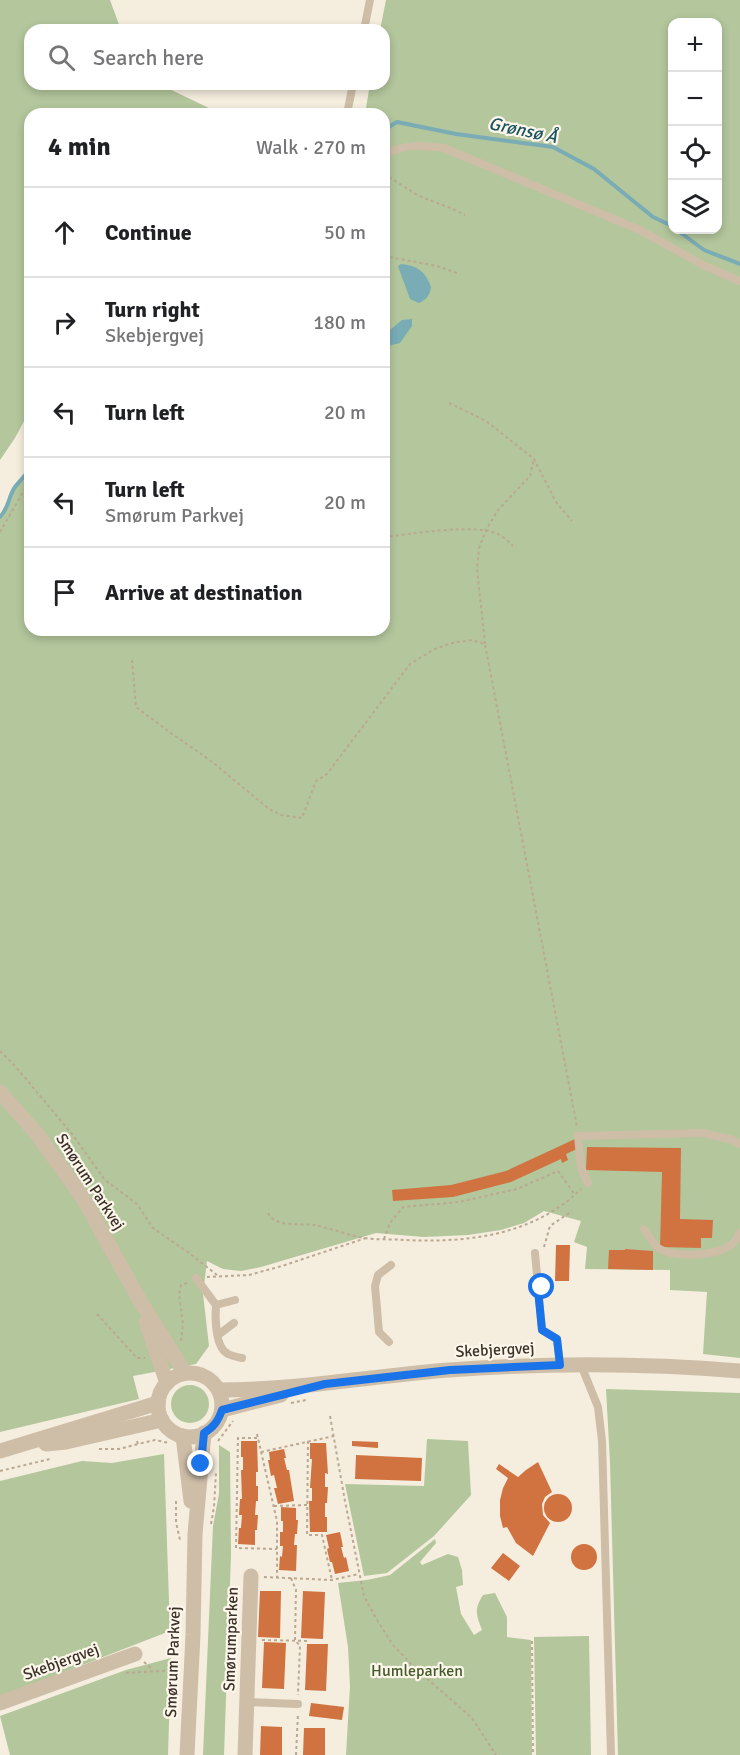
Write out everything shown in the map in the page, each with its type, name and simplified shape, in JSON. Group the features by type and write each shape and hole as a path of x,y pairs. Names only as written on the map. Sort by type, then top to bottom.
{"street":[{"name":"Smørum Parkvej","path":"0,1092 37,1134 83,1198 139,1299 185,1373"},
{"name":"Smørum Parkvej","path":"139,1299 166,1383"},
{"name":"Skebjergvej","path":"219,1390 325,1384 450,1370 560,1365 684,1367 740,1371"},
{"path":"185,1373 204,1376 219,1390 222,1410 213,1427 211,1438 198,1436 177,1439 162,1420 158,1403 160,1392 166,1383 185,1373"},
{"name":"Skebjergvej","path":"222,1410 325,1384"},
{"path":"0,1451 158,1403"},
{"path":"19,1447 66,1442 162,1420"},
{"name":"Smørum Parkvej","path":"187,1755 195,1534 211,1438"},
{"name":"Smørum Parkvej","path":"177,1439 195,1534"},
{"name":"Smørumparken","path":"245,1755 251,1576"},
{"name":"Skebjergvej","path":"0,1703 135,1654"}],"lane":[{"path":"365,24 370,0"},
{"path":"348,108 352,90"},
{"path":"390,152 420,145 444,148 640,230 703,265 740,282"},
{"path":"588,1183 581,1168 578,1136 703,1133 733,1140 740,1144"},
{"path":"644,1228 657,1247 671,1253 700,1255 727,1248 736,1241 740,1233"},
{"path":"535,1253 542,1330 557,1339 560,1365"},
{"path":"389,1342 379,1332 375,1286 378,1275 391,1265"},
{"path":"196,1278 216,1305 214,1318 222,1349 227,1354 240,1355"},
{"path":"216,1305 235,1300"},
{"path":"218,1335 234,1323"},
{"path":"581,1365 598,1407 602,1442 612,1755"},
{"name":"Smørumparken","path":"247,1702 298,1704"}],"path":[{"path":"390,178 419,195 465,215"},
{"path":"390,257 460,274"},
{"path":"449,403 486,421 534,459 556,502 572,521"},
{"path":"534,459 530,476 498,510 486,530 479,548 477,569 485,644 578,1136"},
{"path":"0,532 24,490"},
{"path":"390,536 440,530 486,530 500,535 513,546"},
{"path":"132,660 136,707 211,761 269,809 281,815 302,818 316,782 327,774 410,664 435,649 452,643 472,640 485,644"},
{"path":"0,1051 72,1134 105,1180 137,1204 153,1228 189,1252 217,1275"},
{"path":"384,1239 390,1223 403,1207 459,1202 517,1189 558,1171 575,1195"},
{"path":"268,1213 279,1223 308,1224 366,1238 421,1240 488,1236 535,1222 575,1195 588,1183"},
{"path":"544,1257 544,1246 550,1226 572,1210"},
{"path":"286,1403 307,1400"},
{"path":"330,1416 364,1596 393,1645 414,1667 472,1718 496,1755"},
{"path":"211,1438 236,1417"},
{"path":"133,1426 138,1444 155,1440 177,1439"},
{"path":"277,1549 236,1548 238,1438 257,1436 277,1521 277,1549 277,1578"},
{"path":"261,1452 334,1436"},
{"path":"308,1441 307,1535 322,1535 332,1580"},
{"path":"176,1497 176,1522 182,1547"},
{"path":"273,1506 307,1505"},
{"path":"251,1576 332,1580 359,1574"},
{"path":"291,1578 296,1590 295,1641"},
{"path":"249,1640 310,1641"},
{"path":"295,1641 300,1645 296,1755"},
{"path":"532,1641 533,1755"},
{"path":"107,1664 122,1673 191,1669"}],"green space":[{"path":"0,0 110,0 119,24 24,24 24,90 171,90 209,108 24,108 24,421 0,460"},
{"path":"386,0 740,0 740,1358 703,1354 707,1292 670,1290 670,1270 585,1269 587,1247 574,1242 581,1221 544,1211 524,1223 501,1230 468,1235 424,1237 376,1233 241,1271 223,1269 207,1261 203,1294 209,1346 196,1364 133,1376 139,1399 0,1432 0,517 15,487 24,476 24,636 390,636 390,108 366,108 369,90 390,90 390,24 381,24"},
{"path":"190,1385 203,1391 209,1404 203,1417 190,1423 177,1417 171,1404 177,1391"},
{"path":"606,1389 740,1393 740,1755 618,1755"},
{"path":"427,1439 468,1441 471,1495 434,1536 387,1573 364,1576 345,1484 424,1486"},
{"path":"219,1445 230,1452 231,1554 224,1755 203,1755 213,1526 219,1494"},
{"path":"164,1454 170,1631 0,1697 0,1481 82,1461 112,1463"},
{"name":"Humleparken","path":"435,1539 436,1543 420,1562 422,1565 448,1554 458,1557 463,1585 456,1587 461,1614 474,1635 482,1630 477,1612 480,1600 483,1595 495,1593 507,1617 507,1637 531,1640 532,1755 346,1755 350,1686 348,1647 338,1583 390,1575"},
{"path":"589,1636 591,1755 536,1755 534,1637"},
{"path":"171,1658 168,1755 10,1755 0,1716 126,1670"}],"water":[{"path":"401,264 420,270 429,282 430,292 419,303 410,299 398,266"},
{"path":"412,319 412,326 400,343 390,346 390,330 402,320"}],"building":[{"path":"575,1139 579,1148 566,1154 568,1160 562,1163 561,1159 511,1182 453,1197 393,1201 392,1190 451,1185 506,1171"},
{"path":"587,1147 681,1148 680,1219 713,1220 712,1238 701,1238 701,1248 660,1247 662,1172 586,1170"},
{"path":"556,1245 570,1245 569,1281 555,1281"},
{"path":"609,1250 653,1251 653,1270 608,1269"},
{"path":"241,1441 257,1441 258,1501 256,1501 255,1515 258,1515 255,1545 238,1544 242,1515 239,1515 240,1499 242,1499 241,1470 243,1470"},
{"path":"352,1441 378,1442 378,1448 352,1446"},
{"path":"310,1443 326,1443 328,1474 325,1473 325,1487 328,1487 325,1517 327,1517 327,1532 310,1532 309,1501 312,1501 312,1488 310,1488 312,1459 310,1459"},
{"path":"284,1449 294,1501 278,1504 274,1488 277,1488 274,1475 271,1476 268,1460 270,1460 269,1452"},
{"path":"356,1455 422,1458 421,1481 355,1479"},
{"path":"538,1462 552,1492 545,1497 542,1504 543,1515 550,1523 533,1556 516,1543 507,1527 503,1528 500,1500 508,1478 496,1469 499,1464 518,1477"},
{"path":"558,1494 568,1498 572,1508 568,1518 558,1522 548,1518 544,1508 548,1498"},
{"path":"281,1507 296,1508 296,1520 298,1520 294,1545 297,1545 296,1571 279,1570 283,1546 280,1546 280,1532 283,1532"},
{"path":"340,1532 343,1547 341,1547 349,1571 335,1574 327,1549 329,1548 326,1535"},
{"path":"584,1544 593,1548 597,1557 593,1566 584,1570 575,1566 571,1557 575,1548"},
{"path":"503,1553 520,1566 509,1581 491,1568"},
{"path":"260,1591 281,1591 280,1638 258,1637"},
{"path":"303,1591 325,1592 323,1639 301,1638"},
{"path":"264,1642 286,1643 284,1689 262,1688"},
{"path":"307,1644 328,1644 326,1691 305,1690"},
{"path":"311,1703 344,1707 342,1720 309,1716"},
{"path":"261,1726 282,1727 282,1755 260,1755"},
{"path":"304,1728 325,1728 325,1755 303,1755"}],"waterway":[{"name":"Grønsø Å","path":"390,126 397,122 456,134 553,147 594,169 653,217 668,224"},
{"name":"Grønsø Å","path":"682,234 704,250 740,264"},
{"name":"Grønsø Å","path":"0,517 15,487 24,476"}],"route":[{"path":"201,1464 204,1433 213,1427 222,1410 325,1384 450,1370 560,1365 557,1339 542,1330 538,1290 542,1287"}]}
